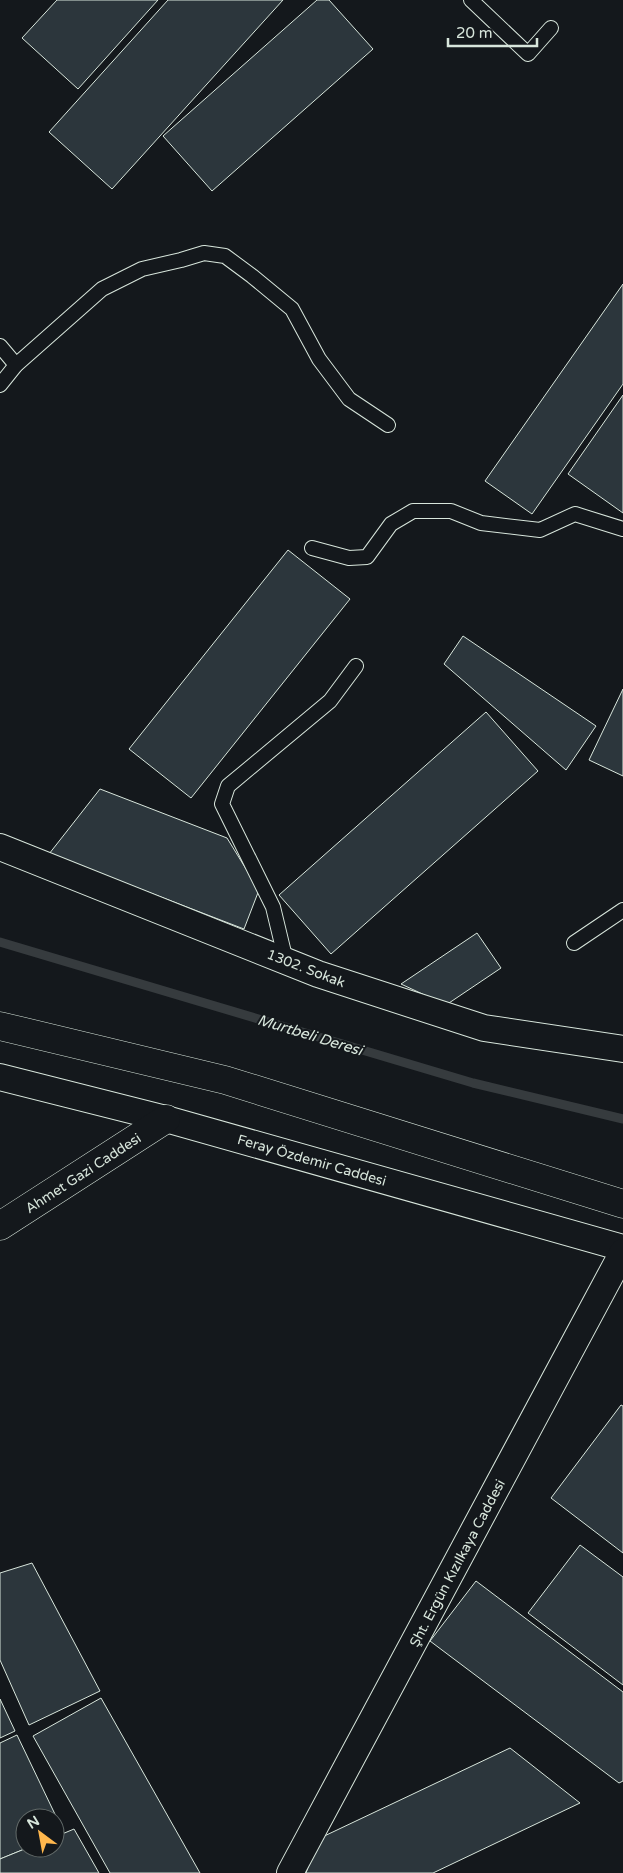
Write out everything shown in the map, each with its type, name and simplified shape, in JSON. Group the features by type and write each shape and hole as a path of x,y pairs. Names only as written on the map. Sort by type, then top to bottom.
{"street":[{"name":"1302. Sokak","path":"0,847 318,974 484,1028 623,1049"},
{"path":"0,1026 225,1080 623,1204"},
{"name":"Feray Özdemir Caddesi","path":"0,1076 166,1119 623,1248"},
{"name":"Ahmet Gazi Caddesi","path":"0,1226 166,1119"},
{"name":"Şht. Ergün Kızılkaya Caddesi","path":"290,1873 623,1252"}],"lane":[{"path":"471,0 528,54 551,28"},
{"path":"0,384 16,365 102,289 142,269 204,253 225,256 292,309 319,359 349,399 388,425"},
{"path":"0,346 16,365"},
{"path":"312,548 349,558 366,557 391,524 413,511 451,511 481,523 540,530 575,514 623,529"},
{"path":"286,961 273,907 222,804 228,786 330,702 356,666"},
{"path":"574,943 623,910"}],"building":[{"path":"57,0 158,0 78,89 22,38"},
{"path":"168,0 283,0 112,189 49,132"},
{"path":"317,0 329,0 373,49 212,191 163,136"},
{"path":"623,284 623,384 532,514 485,481"},
{"path":"623,395 623,513 568,474"},
{"path":"288,550 350,599 191,798 129,749"},
{"path":"463,636 596,726 566,770 444,664"},
{"path":"623,689 623,776 589,760"},
{"path":"486,712 538,771 331,954 279,895"},
{"path":"100,789 227,838 259,890 244,929 49,854"},
{"path":"477,933 501,968 446,1005 401,984"},
{"path":"621,1405 623,1406 623,1553 551,1498"},
{"path":"580,1545 623,1577 623,1685 528,1613"},
{"path":"32,1563 100,1691 29,1725 0,1660 0,1573"},
{"path":"476,1581 623,1692 623,1781 619,1783 430,1641"},
{"path":"101,1698 200,1873 110,1873 33,1736"},
{"path":"0,1699 15,1731 0,1738"},
{"path":"17,1735 52,1808 15,1808 15,1853 0,1859 0,1743"},
{"path":"510,1748 580,1803 433,1873 306,1873 318,1839"},
{"path":"74,1829 99,1873 0,1873 0,1859 15,1853 15,1858 65,1858 65,1833"}],"waterway":[{"name":"Murtbeli Deresi","path":"0,942 473,1083 623,1119"}]}
